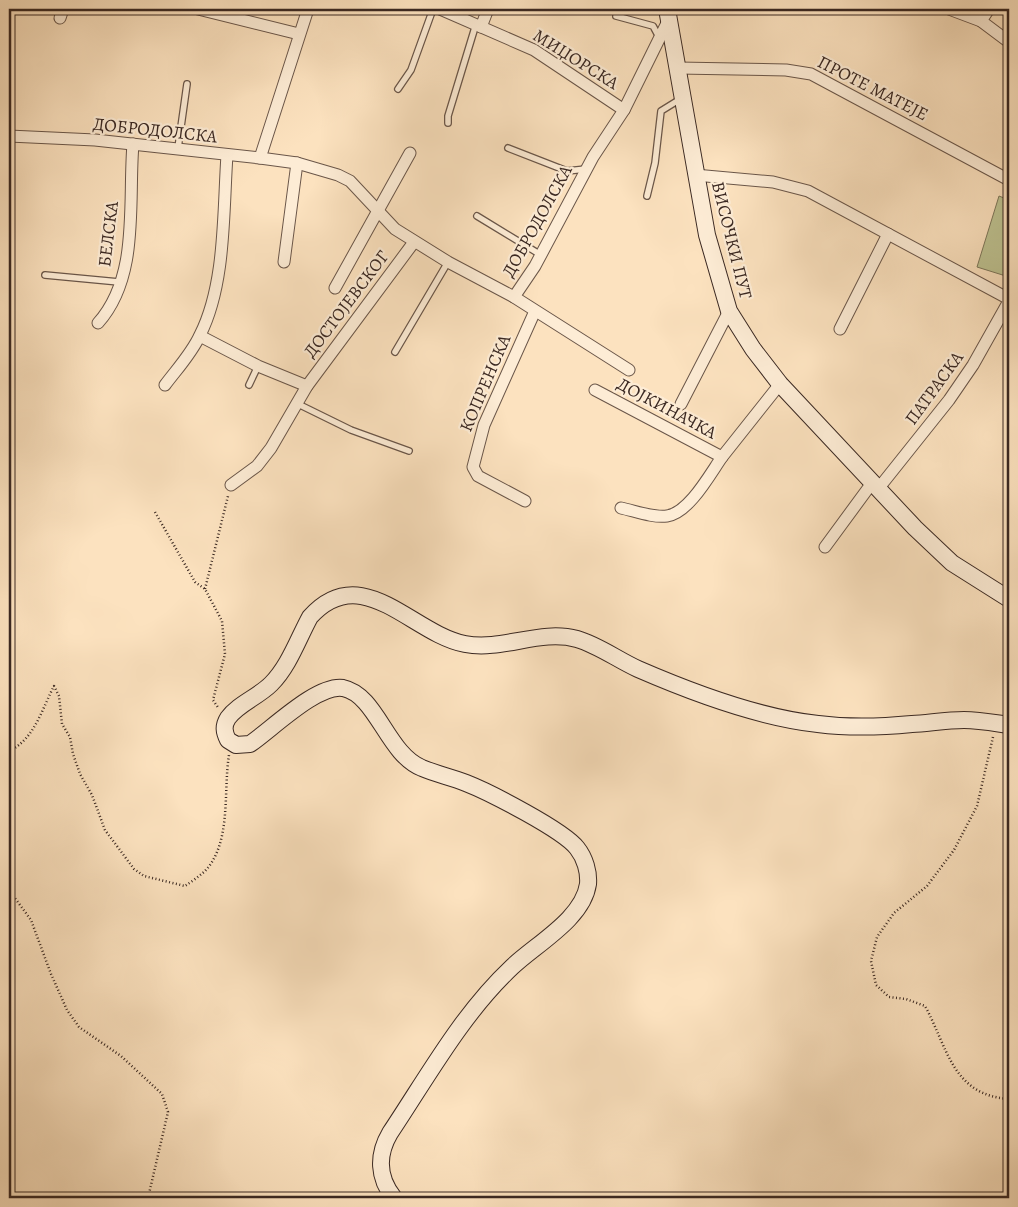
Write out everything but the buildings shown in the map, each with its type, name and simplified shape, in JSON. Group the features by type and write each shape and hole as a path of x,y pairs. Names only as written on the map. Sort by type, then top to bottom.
{"main road":[{"name":"ВИСОЧКИ ПУТ","path":"668,14 684,97 694,175 707,235 729,310 753,349 780,384 875,486 952,563 1009,599"},
{"path":"394,1198 386,1186 380,1168 380,1159 385,1140 459,1028 478,1003 512,967 576,912 586,893 588,881 584,858 570,840 492,795 466,783 420,768 403,755 390,740 362,698 350,690 335,688 327,690 250,744 231,743 225,734 227,720 233,712 261,692 279,675 310,617 318,609 339,597 355,595 382,602 447,639 464,644 493,645 550,636 579,640 677,686 791,720 842,727 890,726 966,720 1003,724"}],"street":[{"path":"198,9 299,34"},
{"path":"260,158 308,9"},
{"name":"МИЏОРСКА","path":"440,9 534,50 624,110"},
{"path":"479,26 488,9"},
{"path":"949,9 981,21 1009,42"},
{"path":"981,21 989,9"},
{"name":"ДОБРОДОЛСКА","path":"9,136 178,148 297,163 338,175 350,181 395,229 448,262 514,297 541,255 586,169 624,110 668,14"},
{"name":"ПРОТЕ МАТЕЈЕ","path":"678,68 786,70 811,74 1009,180"},
{"name":"БЕЛСКА","path":"98,323 113,303 129,234 133,144"},
{"path":"335,288 376,210 410,152"},
{"path":"165,385 200,336 216,284 227,155"},
{"path":"284,262 297,163"},
{"path":"694,175 773,182 799,188 1009,300"},
{"path":"840,329 888,234"},
{"name":"ДОСТОЈЕВСКОГ","path":"230,485 257,466 271,448 307,386 414,242"},
{"path":"514,297 629,370"},
{"name":"ПАТРАСКА","path":"825,547 954,393 973,365 1009,300"},
{"path":"681,404 729,310"},
{"name":"КОПРЕНСКА","path":"525,501 478,476 473,467 484,425 535,311"},
{"name":"ДОСТОЈЕВСКОГ","path":"200,336 258,366 307,386"},
{"name":"ДОЈКИНАЧКА","path":"621,508 661,516 678,513 686,506 780,384"},
{"name":"ДОЈКИНАЧКА","path":"595,390 722,457"}],"lane":[{"path":"398,89 411,70 433,9"},
{"path":"616,16 653,26 659,37"},
{"path":"448,123 448,116 479,26"},
{"path":"178,148 187,84"},
{"path":"647,196 655,163 661,111 684,97"},
{"path":"508,148 568,171 586,169"},
{"path":"477,216 541,255"},
{"path":"395,352 448,262"},
{"path":"46,275 119,282"},
{"path":"248,385 258,366"},
{"path":"296,403 351,430 409,451"}],"path":[{"path":"204,589 212,564 230,485"},
{"path":"155,512 195,582 204,589 222,621 225,654 213,700 227,720"},
{"path":"9,751 18,747 33,729 54,686 59,696 62,724 70,737 74,759 108,836 134,869 144,876 185,886 204,872 216,853 222,828 231,743"},
{"path":"1003,724 977,806 954,850 927,886 894,913 877,937 871,961 876,985 889,997 906,999 925,1006 954,1069 968,1085 996,1098 1009,1099"},
{"path":"9,890 32,920 51,974 67,1010 79,1027 121,1056 162,1094 168,1112 153,1168 148,1198"}],"green space":[{"path":"999,196 1009,200 1009,277 977,267"}]}
